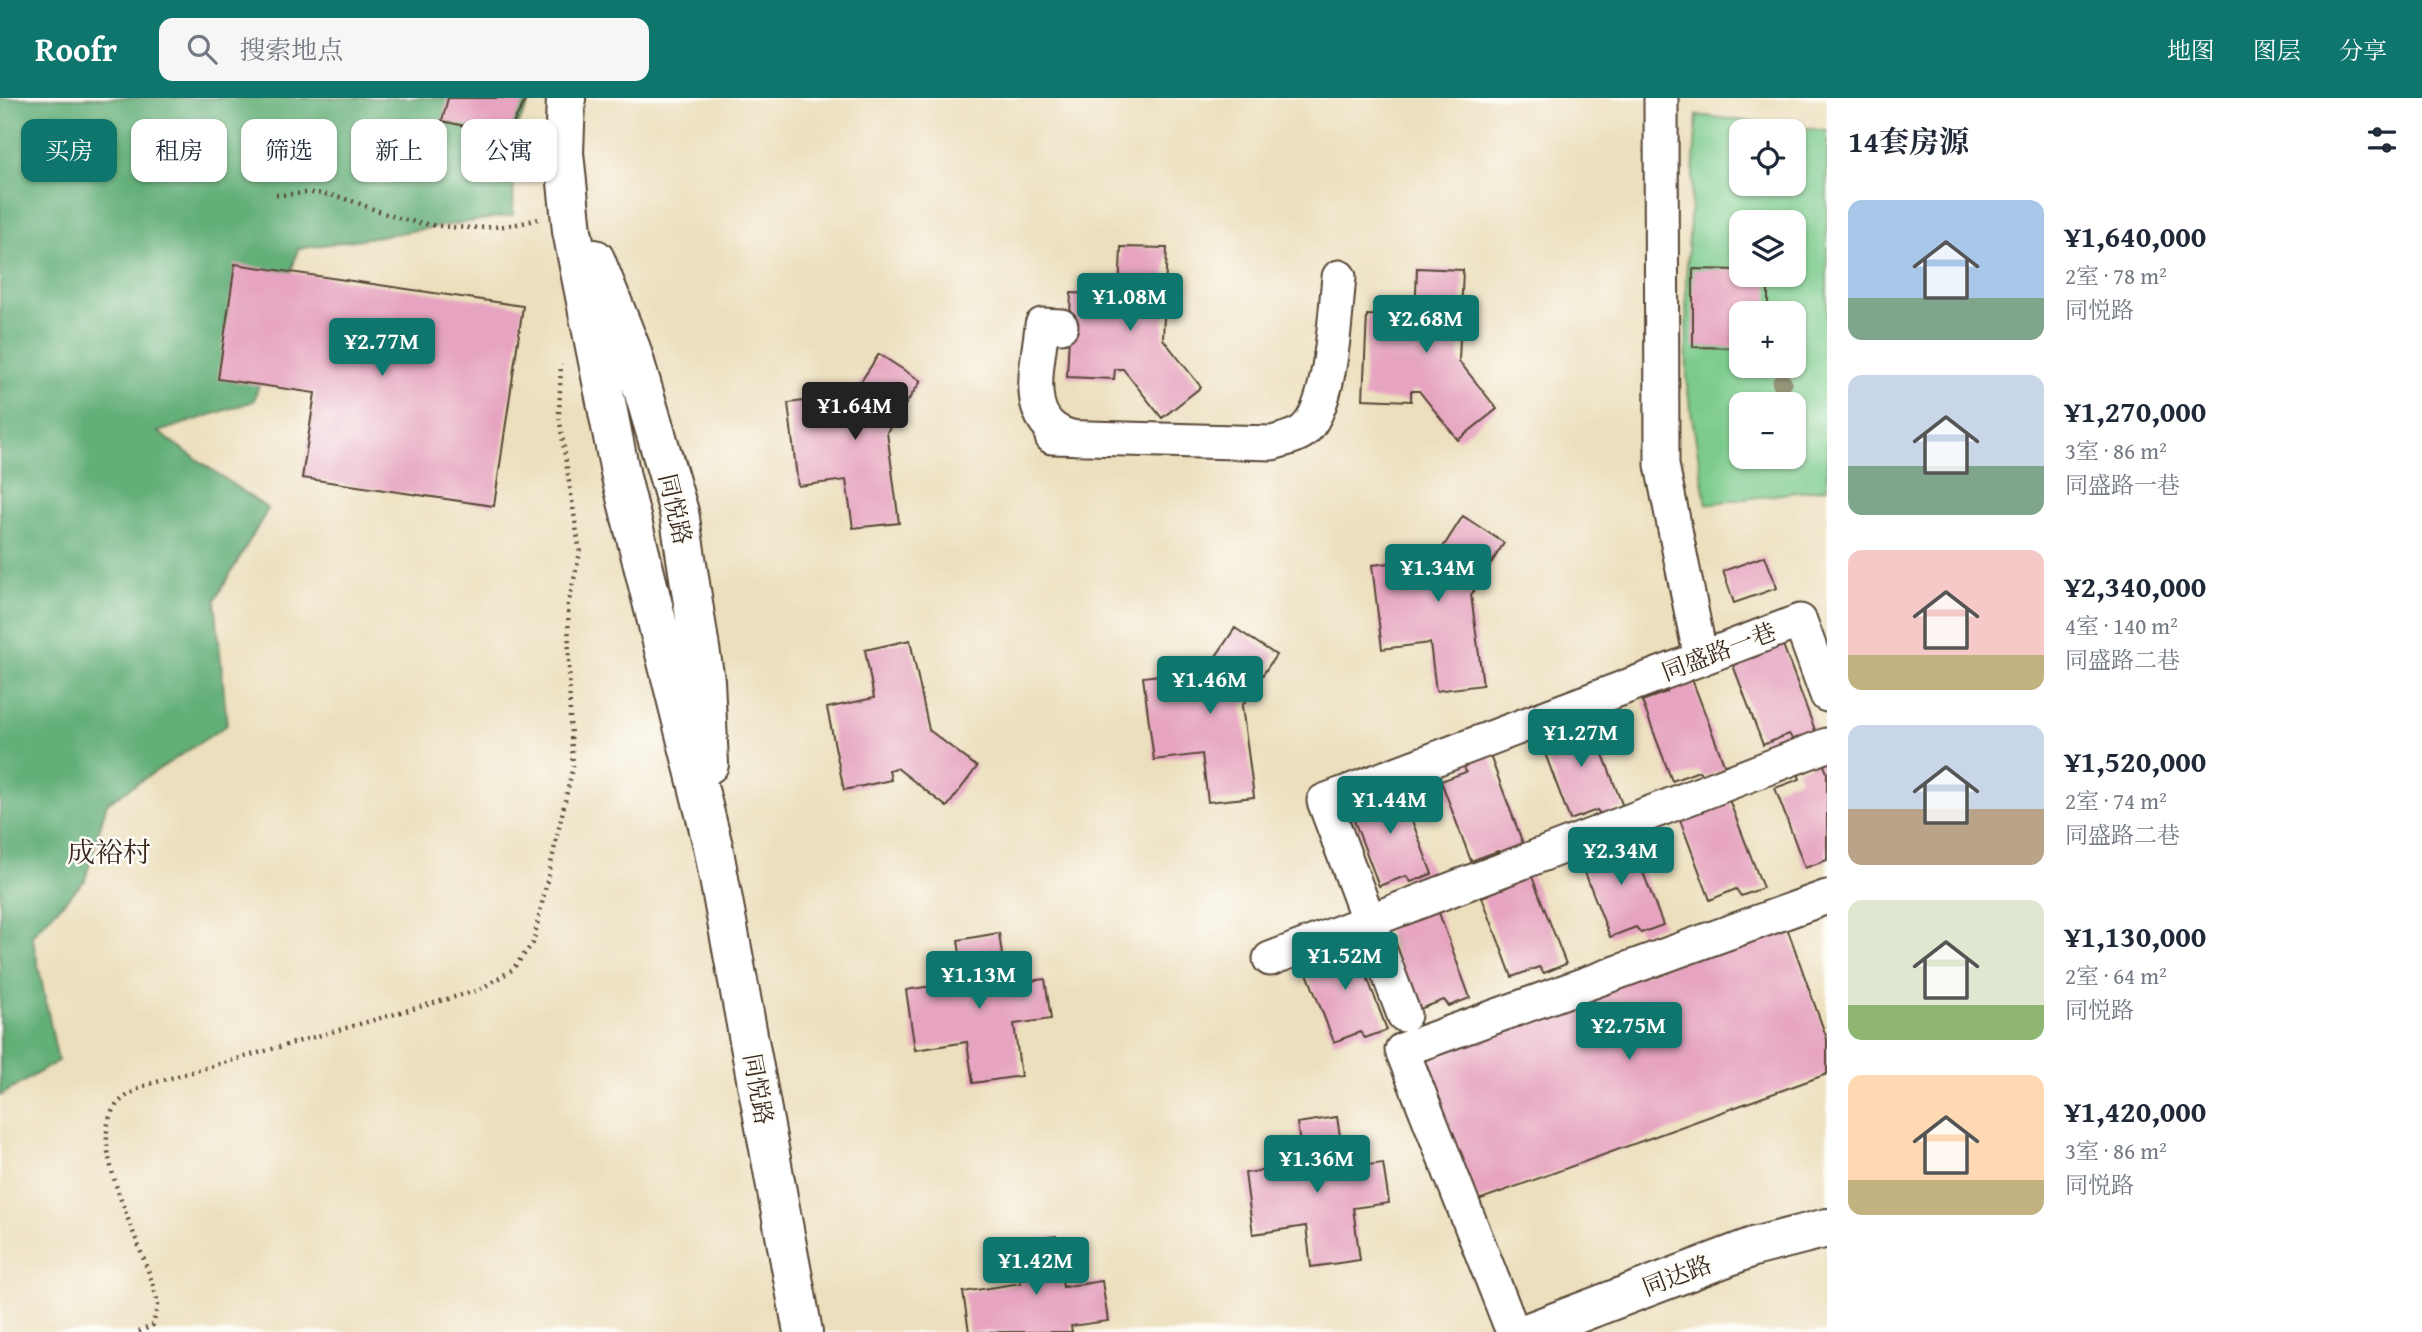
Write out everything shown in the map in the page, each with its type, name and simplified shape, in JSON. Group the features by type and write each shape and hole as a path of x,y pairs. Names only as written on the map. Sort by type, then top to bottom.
{"street":[{"name":"同悦路","path":"566,98 564,153 568,199 631,349 679,512 705,681 713,846 803,1332"},
{"path":"1661,98 1662,465 1701,659"},
{"path":"1061,326 1042,325 1036,400 1039,413 1052,430 1064,437 1272,443 1304,431 1314,419 1321,403 1328,375 1339,277"},
{"name":"同盛路一巷","path":"1368,921 1324,801 1800,621 1827,695"},
{"path":"1270,959 1827,745"},
{"path":"1513,1332 1402,1050 1827,897"},
{"path":"1368,921 1404,1016"},
{"name":"同达路","path":"1530,1332 1753,1247 1827,1228"}],"path":[{"path":"276,195 321,193 350,199 396,217 439,225 485,228 532,221 568,199"},
{"path":"139,1332 153,1325 158,1305 109,1162 106,1134 112,1112 126,1096 146,1084 479,990 512,970 533,943 573,766 568,605 580,553 559,416 561,360"}],"green space":[{"path":"0,98 532,98 520,119 461,119 461,182 514,182 513,215 298,249 254,401 158,432 268,509 215,600 227,725 107,803 85,880 32,935 58,1061 0,1096"},
{"path":"1697,115 1730,119 1729,196 1806,196 1806,128 1827,131 1827,488 1706,504 1687,386 1686,279"}],"building":[{"path":"448,98 527,98 515,119 461,119 461,125 443,119"},
{"path":"1121,247 1167,248 1163,339 1201,387 1162,418 1123,369 1115,369 1114,379 1067,377 1071,293 1119,295"},
{"path":"235,264 523,306 494,506 302,478 315,393 218,379"},
{"path":"1417,268 1463,270 1459,361 1497,409 1458,440 1419,391 1411,391 1411,401 1363,399 1367,315 1415,317"},
{"path":"1693,269 1729,270 1729,287 1768,287 1768,301 1729,301 1729,348 1693,347"},
{"path":"879,354 921,381 887,432 899,523 853,528 846,480 798,486 788,403 835,397 836,407 845,406"},
{"path":"1463,516 1504,543 1471,595 1483,685 1436,691 1430,643 1382,649 1372,565 1419,560 1420,570 1429,569"},
{"path":"1765,556 1777,588 1734,603 1723,571"},
{"path":"1235,628 1276,655 1242,706 1254,797 1208,802 1202,754 1154,760 1143,677 1191,671 1192,681 1200,680"},
{"path":"1780,637 1816,733 1794,741 1789,734 1763,745 1733,665 1758,656 1755,647"},
{"path":"910,640 929,730 977,767 947,807 897,768 889,770 891,780 844,790 827,708 874,698 865,650"},
{"path":"1690,674 1726,769 1704,777 1699,771 1672,781 1642,701 1667,692 1664,683"},
{"path":"1587,712 1623,807 1602,816 1597,810 1570,820 1540,740 1565,730 1562,722"},
{"path":"1489,753 1525,849 1504,857 1498,851 1471,861 1441,781 1466,772 1463,763"},
{"path":"1822,760 1827,773 1827,860 1805,868 1775,788 1800,779 1797,770"},
{"path":"1396,778 1432,874 1411,882 1406,876 1379,886 1349,807"},
{"path":"1726,792 1763,888 1741,896 1736,889 1710,900 1680,820 1704,810 1701,802"},
{"path":"1627,830 1663,925 1641,933 1636,927 1610,937 1579,857"},
{"path":"1529,869 1566,964 1544,973 1539,967 1512,977 1482,897 1507,887 1504,879"},
{"path":"1435,902 1470,998 1449,1006 1444,1000 1417,1010 1387,930"},
{"path":"1785,922 1827,1039 1827,1074 1473,1202 1420,1055"},
{"path":"999,933 1006,984 1045,979 1051,1019 1014,1024 1021,1076 973,1083 967,1042 915,1050 906,990 964,981 958,940"},
{"path":"1351,934 1387,1030 1365,1038 1360,1032 1334,1042 1303,963"},
{"path":"1337,1117 1345,1168 1383,1163 1389,1203 1353,1208 1360,1260 1311,1267 1306,1226 1253,1234 1245,1173 1303,1165 1297,1123"},
{"path":"1056,1236 1063,1287 1102,1281 1108,1321 1071,1326 1072,1332 969,1332 963,1292 1021,1283 1015,1241"}],"district":[{"name":"成裕村","path":"109,852"}]}
